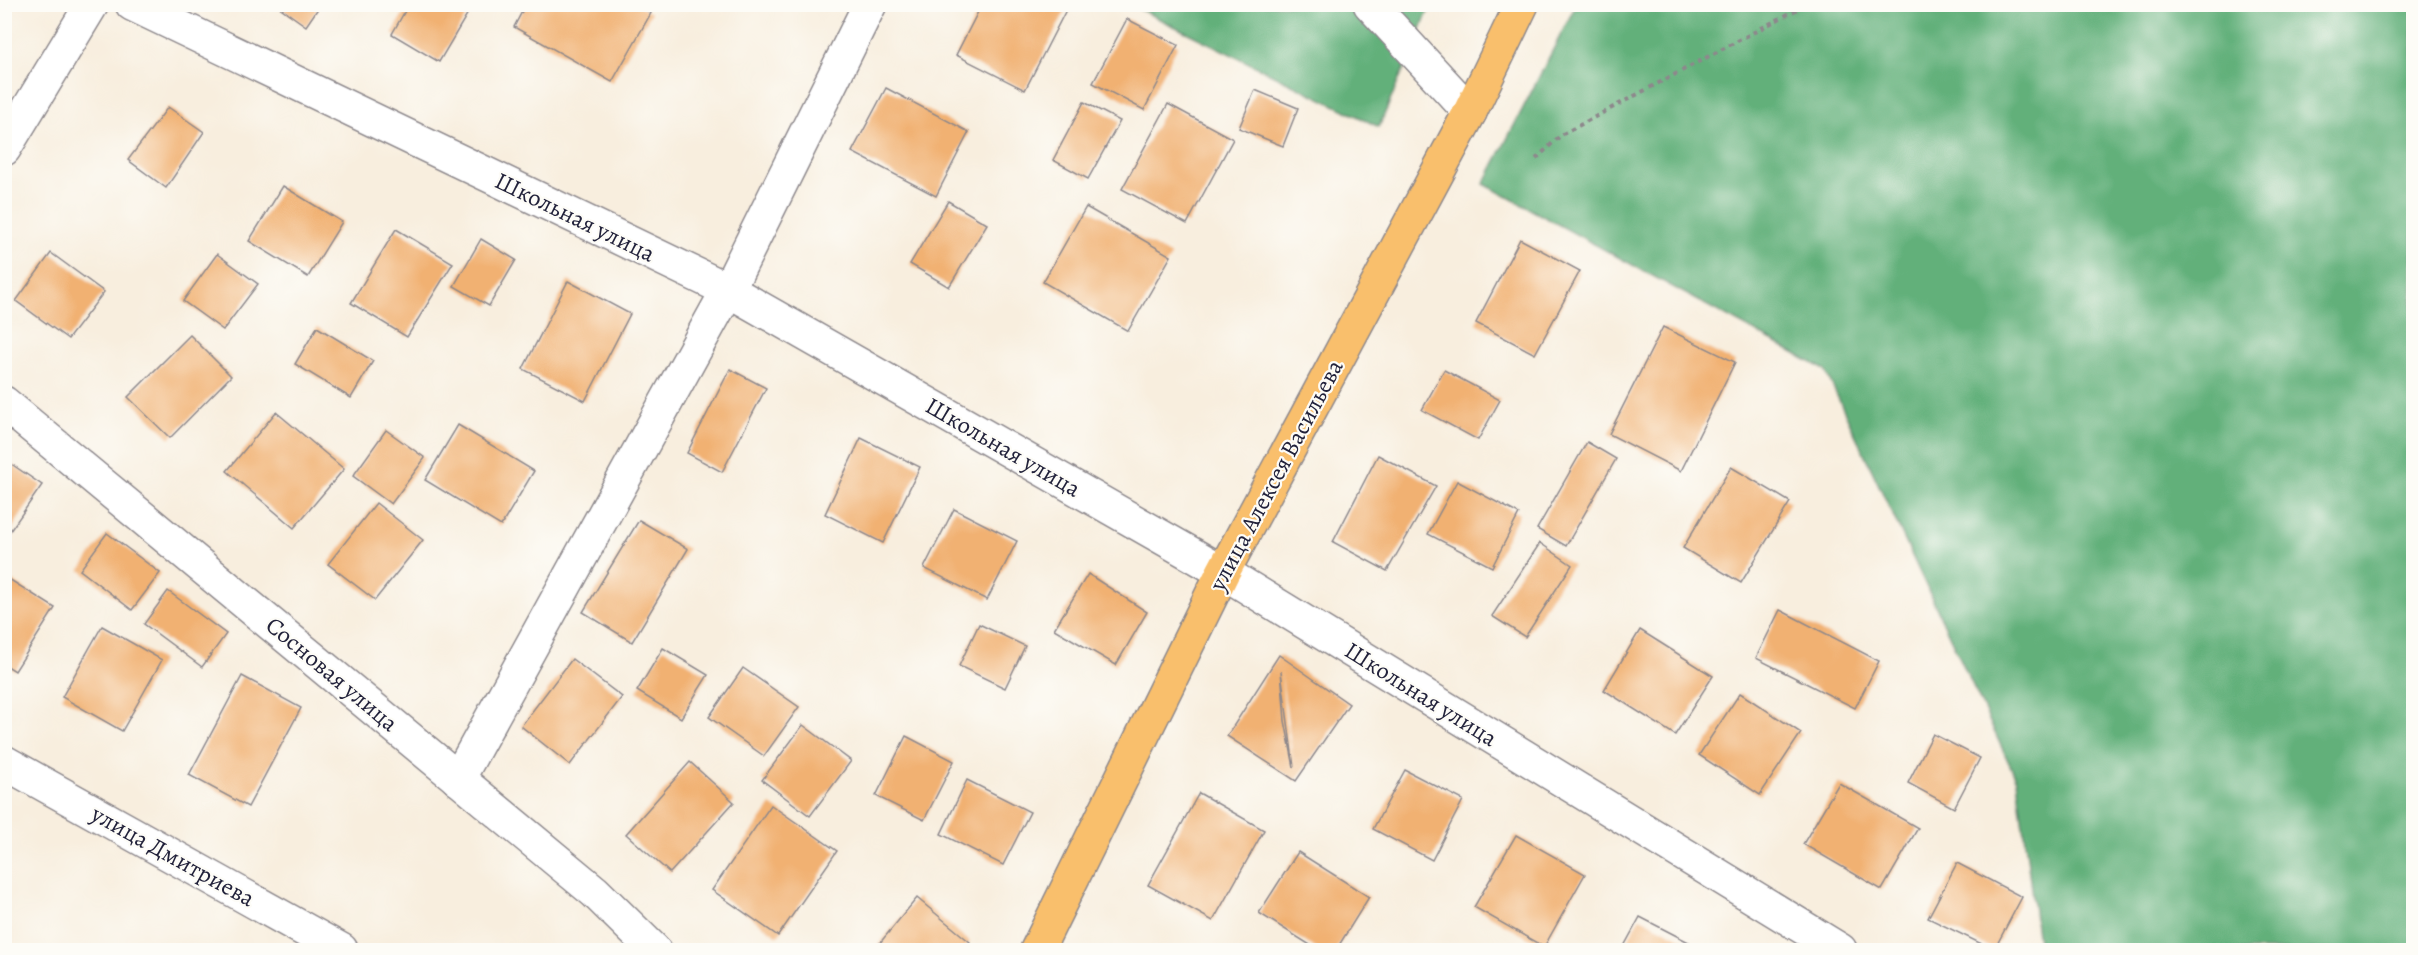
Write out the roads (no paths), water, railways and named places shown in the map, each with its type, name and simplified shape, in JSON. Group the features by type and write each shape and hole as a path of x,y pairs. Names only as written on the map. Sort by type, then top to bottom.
{"main road":[{"name":"улица Алексея Васильева","path":"1037,951 1223,572 1470,112 1522,4"}],"street":[{"path":"4,149 92,4"},
{"name":"Школьная улица","path":"132,4 728,290 1223,572 1824,946"},
{"path":"458,778 728,290 870,4"},
{"path":"1370,4 1470,112"},
{"name":"Сосновая улица","path":"4,403 595,892 654,951"},
{"name":"улица Дмитриева","path":"4,762 341,951"}]}
